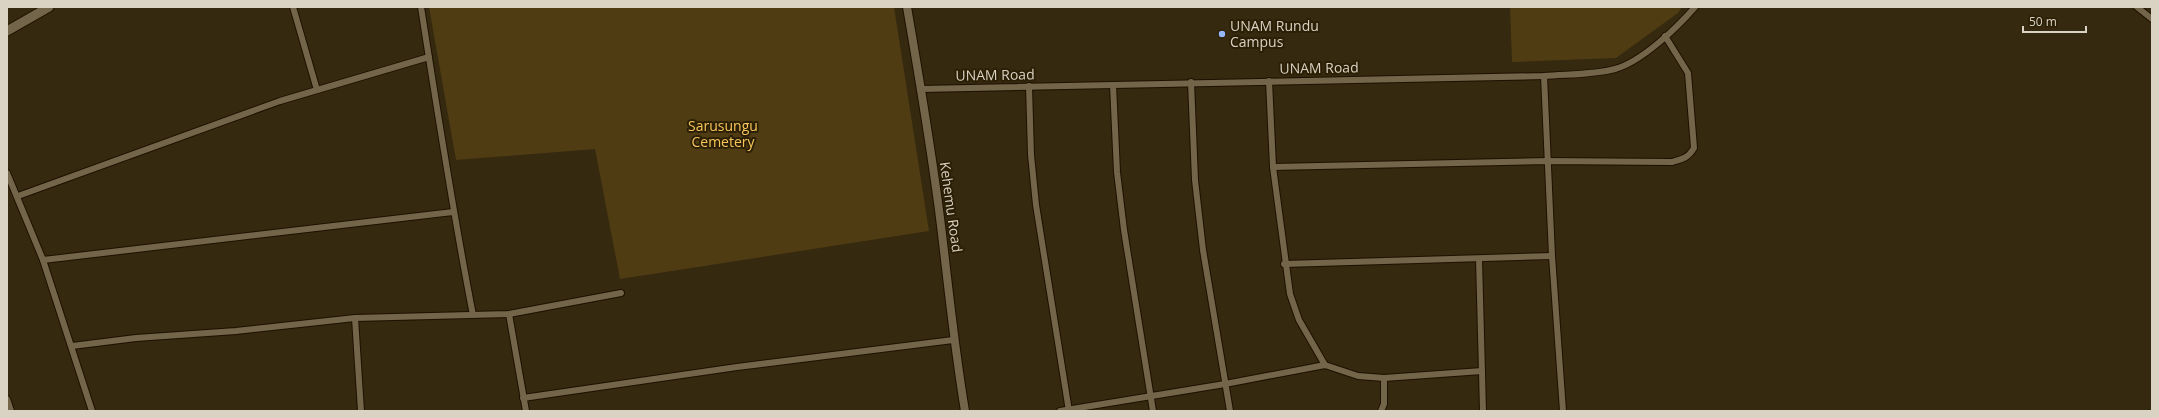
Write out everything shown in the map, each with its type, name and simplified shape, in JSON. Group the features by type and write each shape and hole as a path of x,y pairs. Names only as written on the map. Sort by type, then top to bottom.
{"main road":[{"path":"7,30 49,7"}],"street":[{"path":"293,7 317,90"},
{"path":"421,7 453,212 473,315"},
{"name":"Kehemu Road","path":"906,7 921,89 942,233 953,340 965,411"},
{"name":"UNAM Road","path":"921,89 1191,82 1544,76 1615,69 1633,61 1665,36 1695,7"},
{"path":"2137,7 2152,19"},
{"path":"1273,167 1548,162 1672,162 1688,157 1694,148 1688,73 1665,36"},
{"path":"18,196 280,101 429,57"},
{"path":"1544,76 1552,256 1563,411"},
{"path":"1269,81 1273,167 1284,264 1290,294 1300,320 1325,365"},
{"path":"1191,82 1195,180 1204,258 1230,411"},
{"path":"1113,85 1117,172 1124,230 1153,411"},
{"path":"1029,86 1031,155 1036,205 1069,410"},
{"path":"7,173 10,186 18,196 43,260 92,411"},
{"path":"43,260 453,212"},
{"path":"1284,264 1552,256"},
{"path":"1479,259 1483,411"},
{"path":"72,346 136,338 236,331 355,318 509,314 621,293"},
{"path":"509,314 526,411"},
{"path":"355,318 361,411"},
{"path":"524,398 737,367 953,340"},
{"path":"1060,411 1226,384 1325,365 1358,376 1384,378 1482,371"},
{"path":"1381,411 1384,404 1384,378"},
{"path":"7,399 11,411"}],"green space":[{"name":"Sarusungu Cemetery","path":"429,7 894,7 929,231 620,279 595,149 456,160"},
{"path":"1510,7 1682,7 1678,13 1616,58 1512,62"}],"place":[{"name":"UNAM Rundu Campus","path":"1222,34"}]}
